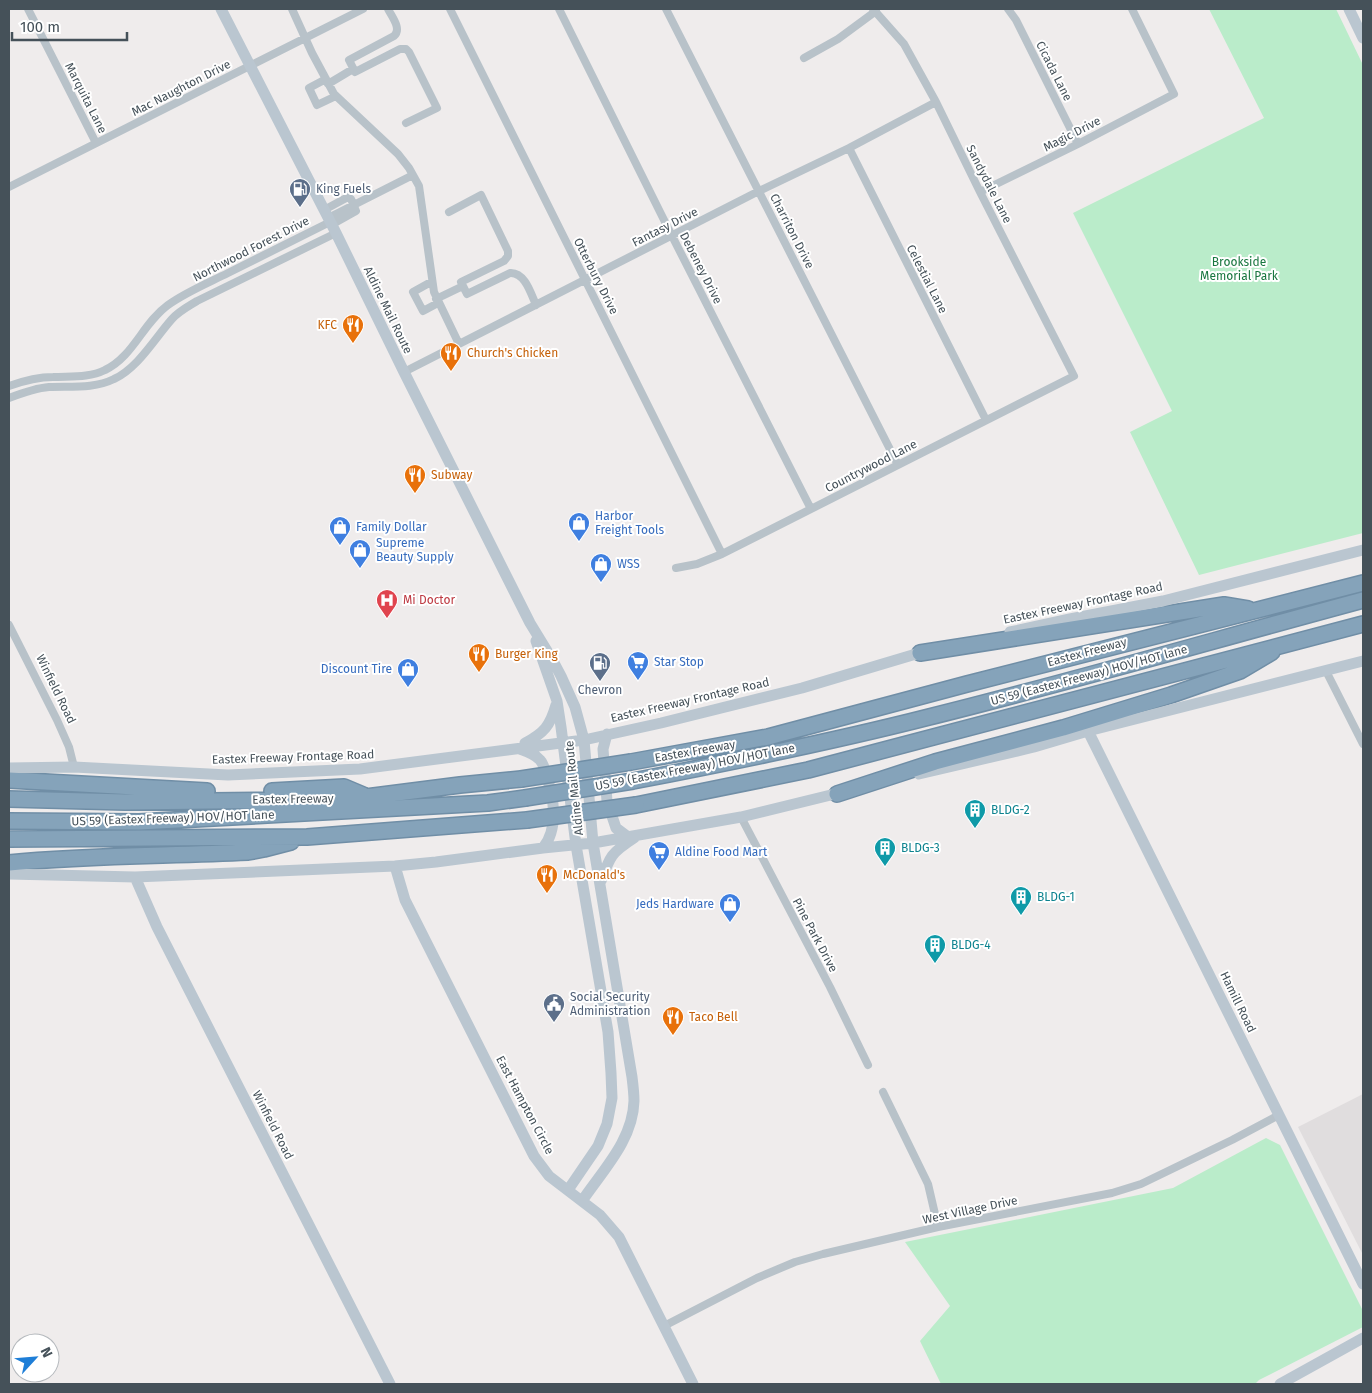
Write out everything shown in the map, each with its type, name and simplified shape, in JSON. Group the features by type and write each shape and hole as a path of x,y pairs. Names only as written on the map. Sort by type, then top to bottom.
{"highway":[{"name":"Eastex Freeway","path":"9,799 125,802 299,800 366,797 460,784 521,779 630,762 768,737 1363,583"},
{"name":"US 59 (Eastex Freeway) HOV/HOT lane","path":"9,820 148,821 478,804 633,781 728,763 927,718 1363,600"},
{"path":"920,653 1224,605 1254,610"},
{"path":"9,839 307,837 527,820 636,805 808,770 1363,624"},
{"path":"837,794 935,762 1054,730 1171,695 1240,671 1288,643"},
{"path":"9,780 194,791 245,792 344,788 366,797"},
{"path":"9,863 36,860 248,852 264,850 307,837"}],"main road":[{"name":"Aldine Mail Route","path":"221,9 330,221 530,623 552,658 575,708 584,740 593,843 632,1077 634,1102 632,1116 620,1147 582,1200"},
{"path":"1349,9 1363,38"},
{"name":"Eastex Freeway Frontage Road","path":"9,768 74,767 245,775 360,769 584,740 802,688 920,653 1070,618 1163,601 1363,550"},
{"name":"Aldine Mail Route","path":"530,623 557,701 564,742 576,845 607,1029 612,1098 607,1124 598,1146 568,1190"},
{"path":"9,874 135,877 395,866 593,843 741,817 1034,747 1088,731 1363,661"},
{"path":"517,748 538,736 547,727 557,701"},
{"name":"Hamill Road","path":"1088,731 1363,1284"},
{"path":"607,734 603,749 607,801 616,828 633,836"},
{"path":"517,748 534,754 542,762 549,782 554,812 552,832 543,848"},
{"path":"600,883 611,855 633,836"},
{"name":"East Hampton Circle","path":"395,866 405,900 534,1156 549,1176 600,1215 619,1237 693,1384"},
{"name":"Winfield Road","path":"135,877 157,928 390,1384"},
{"path":"589,922 606,920"},
{"path":"607,1029 623,1026"},
{"path":"602,1136 620,1147"},
{"path":"1280,1384 1363,1338"}],"street":[{"name":"Marquita Lane","path":"28,9 96,143"},
{"path":"292,9 327,82 336,96 398,154 413,175 420,192 431,282 437,301 458,344"},
{"name":"Mac Naughton Drive","path":"9,187 363,9"},
{"path":"388,9 398,34 349,60 355,72 400,49 409,52 437,108 406,123"},
{"name":"Otterbury Drive","path":"450,9 722,554"},
{"name":"Debeney Drive","path":"559,9 811,510"},
{"name":"Charriton Drive","path":"666,9 898,464"},
{"name":"Cicada Lane","path":"1008,9 1016,20 1078,144"},
{"name":"Magic Drive","path":"980,192 1174,94 1132,9"},
{"path":"804,58 838,40 875,10"},
{"name":"Sandydale Lane","path":"875,10 904,44 936,102 1074,376"},
{"path":"394,36 400,49"},
{"path":"336,96 317,105 309,88 327,82 353,69"},
{"name":"Fantasy Drive","path":"404,372 759,191 849,148 936,102"},
{"name":"Celestial Lane","path":"849,148 986,420"},
{"path":"354,204 413,175"},
{"path":"449,212 482,195 508,247 508,256 504,261 461,282 467,294 510,273 515,273 521,277 536,305"},
{"path":"348,198 351,199 356,211 330,221 348,198"},
{"name":"Northwood Forest Drive","path":"9,386 21,381 94,375 107,370 126,354 153,320 167,306 330,221"},
{"name":"Northwood Forest Drive","path":"9,398 48,387 92,385 113,380 124,374 174,317 188,306 330,221"},
{"path":"504,261 510,273"},
{"path":"431,282 413,292 423,310 463,286"},
{"path":"182,297 188,306"},
{"path":"107,370 113,380"},
{"name":"Countrywood Lane","path":"676,568 697,564 722,554 1074,376"},
{"name":"Winfield Road","path":"9,625 57,720 69,747 74,767"},
{"path":"1326,671 1363,744"},
{"name":"Pine Park Drive","path":"741,817 830,987 868,1065"},
{"path":"883,1092 928,1184 938,1227"},
{"name":"West Village Drive","path":"664,1326 757,1278 795,1262 938,1227 1112,1193 1141,1184 1279,1115"}],"shaded area":[{"path":"1363,1094 1363,1255 1298,1127"}],"green space":[{"name":"Brookside Memorial Park","path":"1209,9 1336,9 1363,65 1363,533 1199,575 1130,432 1172,411 1073,213 1264,118"},
{"path":"1266,1138 1280,1145 1363,1311 1363,1327 1259,1380 1255,1384 941,1384 920,1341 950,1306 905,1242 1173,1188"}],"place":[{"name":"King Fuels","path":"300,208"},
{"name":"KFC","path":"353,344"},
{"name":"Church's Chicken","path":"451,372"},
{"name":"Subway","path":"415,494"},
{"name":"Harbor Freight Tools","path":"579,542"},
{"name":"Family Dollar","path":"340,546"},
{"name":"Supreme Beauty Supply","path":"360,569"},
{"name":"WSS","path":"601,583"},
{"name":"Mi Doctor","path":"387,619"},
{"name":"Burger King","path":"479,673"},
{"name":"Star Stop","path":"638,681"},
{"name":"Chevron","path":"600,682"},
{"name":"Discount Tire","path":"408,688"},
{"name":"BLDG-2","path":"975,829"},
{"name":"BLDG-3","path":"885,867"},
{"name":"Aldine Food Mart","path":"659,871"},
{"name":"McDonald's","path":"547,894"},
{"name":"BLDG-1","path":"1021,916"},
{"name":"Jeds Hardware","path":"730,923"},
{"name":"BLDG-4","path":"935,964"},
{"name":"Social Security Administration","path":"554,1023"},
{"name":"Taco Bell","path":"673,1036"}]}
